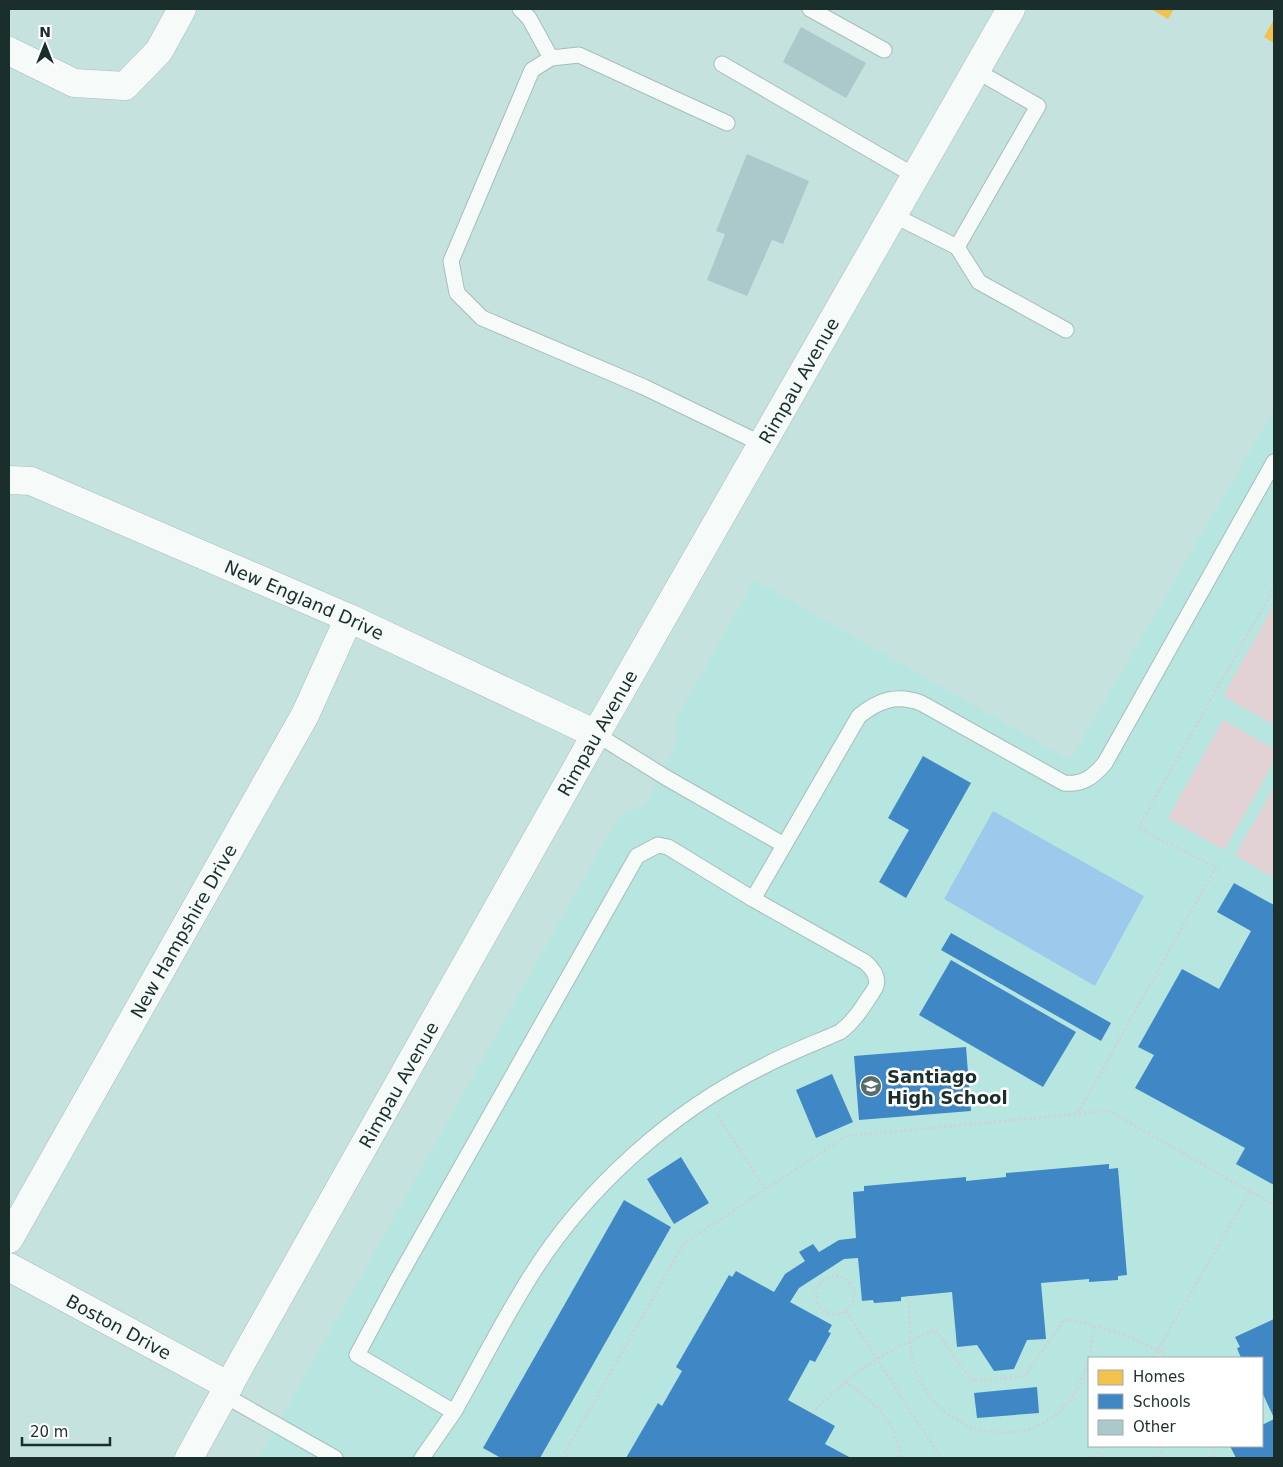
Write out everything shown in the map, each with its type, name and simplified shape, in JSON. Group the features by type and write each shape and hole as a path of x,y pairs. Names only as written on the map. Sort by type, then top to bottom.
{"street":[{"path":"9,50 74,83 126,86 159,51 182,9"},
{"name":"Rimpau Avenue","path":"189,1458 596,734 1011,9"},
{"name":"New England Drive","path":"9,480 31,481 348,618 596,734"},
{"name":"New Hampshire Drive","path":"9,1239 305,715 348,618"},
{"name":"Boston Drive","path":"9,1267 226,1390"}],"lane":[{"path":"520,9 529,18 551,58"},
{"path":"810,9 884,50"},
{"path":"727,123 579,54 551,58 532,70 451,261 457,293 482,318 644,387 762,444"},
{"path":"722,64 915,176"},
{"path":"957,247 1038,106 975,70"},
{"path":"893,215 957,247 978,282 1066,330"},
{"path":"753,899 859,716 876,703 884,700 906,699 921,703 1064,783 1081,783 1098,772 1105,763 1238,527 1272,472"},
{"path":"596,734 665,777 784,845"},
{"path":"422,1458 454,1412 532,1274 558,1238 601,1186 651,1139 675,1120 763,1066 840,1032 858,1016 876,986 876,976 872,968 865,962 753,899 668,847 658,845 637,856 396,1282 357,1355 454,1412"},
{"path":"226,1390 335,1458"}],"path":[{"path":"1077,1114 1216,866 1138,828 1274,588"},
{"path":"707,1100 765,1189"},
{"path":"562,1458 684,1242 846,1136 1109,1111 1274,1205"},
{"path":"1154,1357 1250,1191"},
{"path":"823,1272 826,1278"},
{"path":"837,1276 843,1278 852,1287 853,1300 851,1306 846,1311 840,1314 828,1313 818,1306 815,1294 816,1288 826,1278 837,1276"},
{"path":"909,1296 911,1341 916,1374 936,1405 946,1414 970,1427 996,1432 1010,1432 1024,1430 1047,1420 1069,1401 1078,1388 1088,1362"},
{"path":"846,1311 941,1458"},
{"path":"812,1413 845,1382 876,1358 935,1330 972,1381 1024,1376 1065,1319 1105,1329 1158,1350 1168,1357"},
{"path":"1089,1357 1094,1326"},
{"path":"845,1382 873,1402 885,1416 898,1440 900,1458"},
{"path":"1095,1458 1101,1447"}],"shaded area":[{"name":"Santiago High School","path":"1274,410 1274,1458 259,1458 620,814 645,806 677,740 676,719 755,580 1070,760"},
{"path":"1274,604 1274,725 1223,696"},
{"path":"1223,720 1274,749 1274,762 1224,850 1168,818"},
{"path":"1274,787 1274,878 1235,855"},
{"path":"993,811 1144,896 1095,986 944,899"}],"building: Homes":[{"path":"1151,9 1174,9 1168,19"},
{"path":"1274,19 1274,43 1264,37"}],"building: Schools":[{"path":"923,756 971,783 906,898 879,882 909,830 888,818"},
{"path":"1234,883 1274,905 1274,1185 1236,1164 1245,1148 1135,1088 1154,1055 1138,1047 1182,969 1219,989 1251,931 1217,912"},
{"path":"951,933 1111,1023 1101,1041 941,950"},
{"path":"951,960 1076,1032 1043,1087 919,1015"},
{"path":"966,1047 971,1111 859,1120 854,1056"},
{"path":"832,1074 853,1122 816,1138 796,1090"},
{"path":"681,1157 709,1203 674,1224 647,1179"},
{"path":"1109,1164 1109,1169 1118,1168 1127,1275 1118,1276 1118,1280 1089,1282 1089,1279 1041,1283 1046,1339 1027,1340 1014,1369 994,1371 977,1345 957,1347 952,1292 901,1297 901,1301 874,1303 873,1300 862,1301 858,1258 844,1259 799,1288 790,1302 832,1325 828,1332 831,1333 815,1362 810,1360 788,1400 835,1426 825,1444 851,1458 626,1458 658,1403 662,1406 682,1371 676,1367 729,1275 732,1277 736,1271 774,1292 785,1274 805,1261 799,1252 813,1244 819,1252 839,1240 856,1238 853,1192 864,1191 864,1186 966,1177 966,1181 1006,1177 1006,1173"},
{"path":"624,1200 671,1227 540,1458 501,1458 483,1448"},
{"path":"1274,1319 1274,1418 1263,1394 1263,1357 1241,1357 1237,1348 1240,1347 1235,1337"},
{"path":"1037,1387 1039,1413 977,1418 974,1393"},
{"path":"1274,1419 1274,1458 1236,1458 1230,1447 1263,1447 1263,1424"}],"building: Other":[{"path":"801,27 866,63 846,98 783,62"},
{"path":"747,154 809,181 783,244 772,240 747,296 707,280 725,234 716,231"}],"place":[{"name":"Santiago High School","path":"871,1086"}]}
